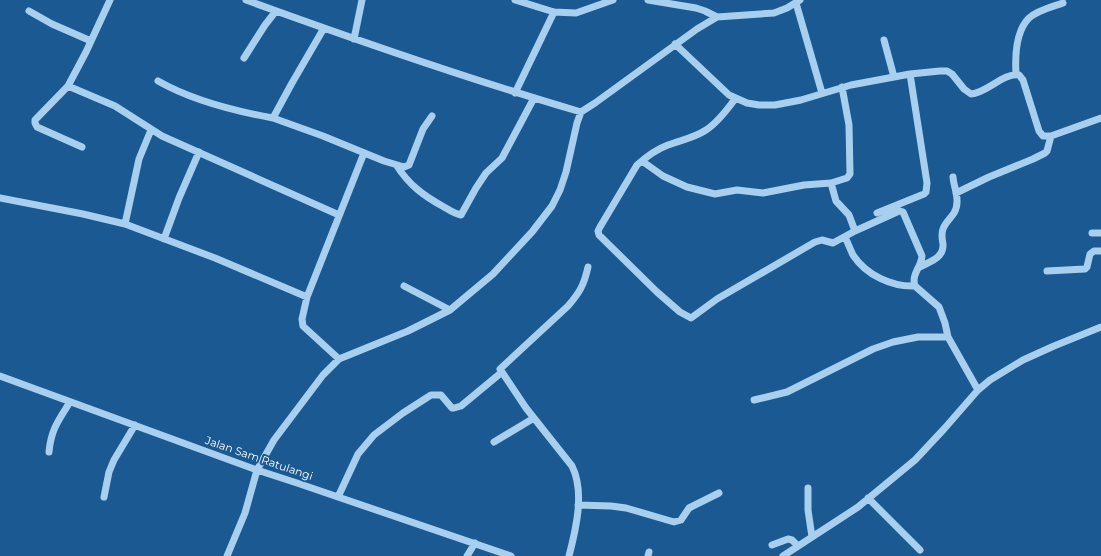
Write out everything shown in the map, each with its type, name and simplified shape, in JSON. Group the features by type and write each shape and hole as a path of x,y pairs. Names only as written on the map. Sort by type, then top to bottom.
{"street":[{"path":"82,147 37,127 35,120 68,86 110,0"},
{"path":"246,0 354,39 581,112"},
{"path":"354,39 362,0"},
{"path":"515,0 554,12 576,13 613,0"},
{"path":"648,0 696,8 717,17"},
{"path":"227,556 245,512 258,470 278,435 323,375 339,359 401,334 450,310 493,274 532,232 552,206 560,190 566,172 577,123 581,112 675,44 717,17 774,13 788,8 798,1 822,93"},
{"path":"1016,74 1016,54 1019,37 1025,23 1030,17 1046,8 1063,4"},
{"path":"29,11 52,24 91,41"},
{"path":"244,58 265,25 276,11"},
{"path":"515,92 554,12"},
{"path":"273,118 324,28"},
{"path":"884,40 894,77"},
{"path":"675,44 735,99 759,105 775,105 800,100 842,87 910,74 940,71 949,72 964,89 971,94 980,92 1016,74"},
{"path":"735,99 707,130 669,145 642,161 633,171 600,227 598,233 657,292 687,317 693,317 716,299 819,240 833,243 924,194 927,189 910,74"},
{"path":"1016,74 1023,80 1040,134 1043,136 1050,137 1101,118"},
{"path":"158,81 172,89 215,105 273,118 397,166 404,167 409,165 423,129 432,116"},
{"path":"68,86 115,106 162,136 340,215"},
{"path":"642,161 663,176 687,187 715,194 737,190 763,193 804,185 831,183 847,178 850,174 849,125 842,87"},
{"path":"397,166 404,178 421,194 460,216 486,173 502,158 534,98"},
{"path":"125,224 139,159 151,130"},
{"path":"956,192 1038,157 1047,151 1050,137"},
{"path":"164,239 179,198 199,152"},
{"path":"339,359 303,326 302,319 307,297 364,153"},
{"path":"918,268 938,257 942,253 942,231 957,208 953,179"},
{"path":"831,183 836,201 849,215 856,231"},
{"path":"0,198 83,214 125,224 215,258 307,297"},
{"path":"877,213 899,208"},
{"path":"899,208 904,214 921,254 922,260 913,278 915,286 939,307 945,323 948,338 978,390"},
{"path":"1092,233 1101,233"},
{"path":"845,237 853,254 869,271 889,283 904,286 915,286"},
{"path":"1047,271 1085,269 1087,267 1090,254 1094,251 1101,251"},
{"path":"569,556 578,505 579,490 577,476 572,466 530,413 500,369 578,295 585,282 588,267"},
{"path":"404,286 450,310"},
{"path":"783,556 858,507 915,460 978,390 990,380 1023,360 1101,327"},
{"path":"754,400 787,392 873,349 893,342 918,338 948,338"},
{"path":"338,497 348,473 362,448 374,435 426,397 434,394 441,396 452,408 461,406 502,372"},
{"name":"Jalan Sam Ratulangi","path":"0,376 258,470 511,556"},
{"path":"49,452 50,438 53,430 70,402"},
{"path":"494,442 530,413"},
{"path":"104,497 109,472 114,460 135,425"},
{"path":"808,488 808,510 812,537"},
{"path":"578,505 626,508 674,522 681,520 689,508 718,493"},
{"path":"868,498 920,550"},
{"path":"772,545 788,539 792,540 798,546"},
{"path":"468,556 476,543"}]}
